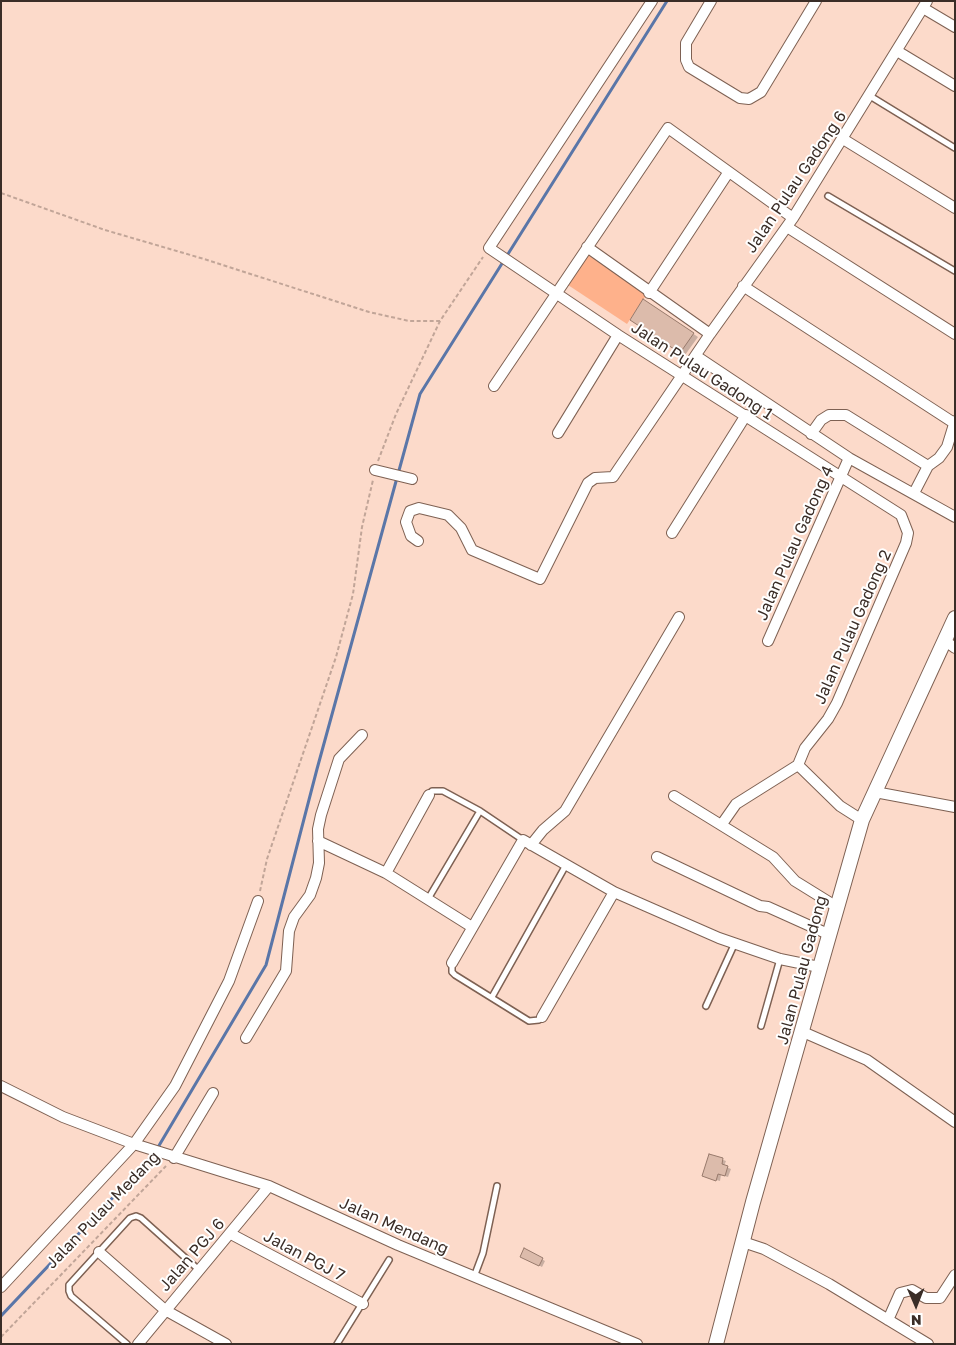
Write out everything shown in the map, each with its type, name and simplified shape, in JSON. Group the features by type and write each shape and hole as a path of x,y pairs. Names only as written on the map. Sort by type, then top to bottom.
{"main road":[{"name":"Jalan Pulau Gadong","path":"716,1344 803,1032 828,934 862,820 949,644 955,618"}],"street":[{"path":"492,250 652,1"},
{"path":"711,1 686,43 686,60 689,67 740,98 749,99 761,92 815,2"},
{"path":"925,5 955,27"},
{"name":"Jalan Pulau Gadong 6","path":"418,541 411,536 406,522 410,511 419,508 448,514 461,528 472,550 540,579 588,483 595,478 614,477 682,374 743,286 790,223 925,5"},
{"path":"897,51 955,86"},
{"path":"494,386 555,292 668,128 790,223 955,334"},
{"path":"843,139 955,208"},
{"path":"649,293 728,173"},
{"path":"588,246 649,293 710,334"},
{"name":"Jalan Pulau Gadong 1","path":"492,250 618,335 901,515"},
{"path":"743,286 955,422 947,447 939,458 928,466 914,493"},
{"path":"558,433 618,335"},
{"path":"696,356 849,458 955,517"},
{"path":"811,434 821,420 829,414 846,415 928,466"},
{"path":"672,533 746,415"},
{"name":"Jalan Pulau Gadong 4","path":"768,640 849,458"},
{"path":"377,471 412,479"},
{"name":"Jalan Pulau Gadong 2","path":"798,765 805,748 837,704 906,543 908,533 901,515"},
{"path":"452,963 472,927 527,843 565,810 678,617"},
{"path":"246,1038 286,970 290,931 294,917 310,895 316,878 319,863 320,815 339,759 362,735"},
{"path":"722,824 736,804 798,765 834,801 862,820"},
{"path":"875,792 955,808"},
{"path":"386,873 429,795"},
{"path":"674,796 773,857 795,881 836,907"},
{"path":"318,841 386,873 472,927"},
{"path":"527,843 614,892 734,945 780,959 820,966"},
{"path":"657,857 760,906 768,907 828,934"},
{"path":"542,1016 614,892"},
{"path":"1,1287 138,1146 175,1086 229,981 258,901"},
{"path":"803,1032 867,1060 955,1122"},
{"name":"Jalan Mendang","path":"1,1086 63,1117 138,1146 269,1186 474,1277 638,1344"},
{"name":"Jalan Pulau Medang","path":"171,1157 213,1093"},
{"name":"Jalan PGJ 6","path":"138,1344 164,1310 231,1234 269,1186"},
{"name":"Jalan PGJ 7","path":"231,1234 363,1304"},
{"path":"743,1242 772,1253 829,1284 928,1344"},
{"path":"99,1252 164,1310 226,1344"},
{"path":"888,1320 900,1293 912,1290 926,1298 940,1298 955,1275"}],"lane":[{"path":"870,96 955,148"},
{"path":"828,196 955,271"},
{"path":"429,795 432,791 443,791 480,811 527,843"},
{"path":"428,900 480,811"},
{"path":"492,997 566,864"},
{"path":"706,1006 734,945"},
{"path":"761,1026 780,959"},
{"path":"452,963 452,972 455,975 529,1021 535,1021 542,1016"},
{"path":"474,1277 483,1253 497,1186"},
{"path":"127,1344 71,1296 68,1291 69,1285 130,1218 136,1216 141,1218 199,1271"},
{"path":"338,1344 389,1260"}],"path":[{"path":"1,193 105,230 369,312 408,321 440,322"},
{"path":"258,901 267,859 336,657 354,594 362,528 377,471 396,414 440,322 492,250"},
{"name":"Jalan Pulau Medang","path":"1,1337 171,1157"}],"shaded area":[{"path":"588,255 647,294 627,324 568,285"}],"building":[{"path":"643,299 694,333 680,353 630,320"},
{"path":"709,1154 723,1158 722,1164 728,1166 725,1176 718,1174 716,1181 702,1176"},
{"path":"524,1248 543,1258 539,1266 520,1257"}],"waterway":[{"path":"1,1316 154,1154 266,965 317,769 420,394 667,1"}]}
